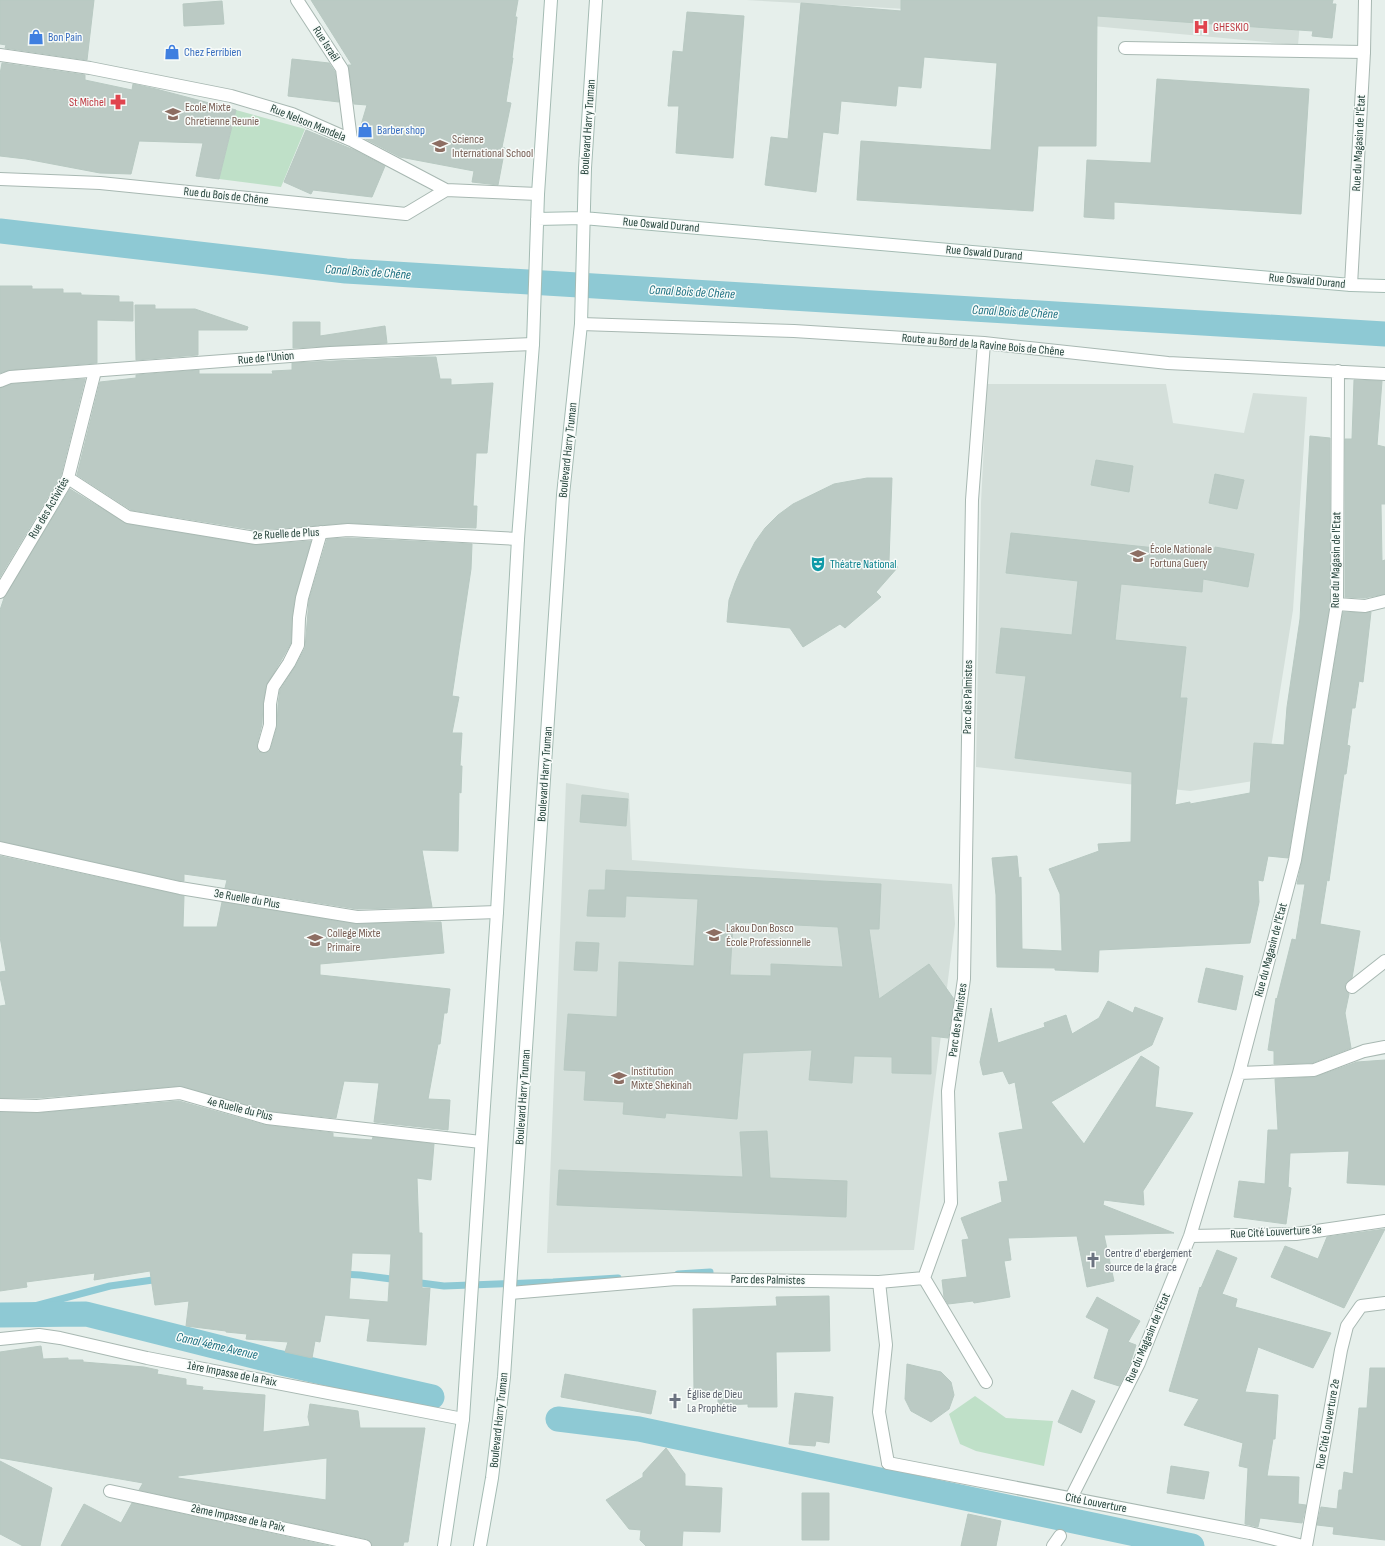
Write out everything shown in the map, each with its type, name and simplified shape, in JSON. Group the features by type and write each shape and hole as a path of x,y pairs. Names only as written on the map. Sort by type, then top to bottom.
{"street":[{"name":"Rue Israël","path":"296,0 342,69 351,140"},
{"path":"444,1546 463,1419 497,912 518,539 533,344 538,194 551,0"},
{"name":"Boulevard Harry Truman","path":"480,1546 492,1478 504,1377 563,496 582,324 585,168 596,0"},
{"name":"Rue du Magasin de l'État","path":"1351,285 1364,52 1365,0"},
{"path":"1125,48 1364,52"},
{"name":"Rue Nelson Mandela","path":"0,55 90,68 231,96 292,114 351,140 446,190 538,194"},
{"name":"Rue du Bois de Chêne","path":"0,179 100,183 406,214 446,190"},
{"name":"Rue Oswald Durand","path":"537,219 583,224 1351,285 1385,286"},
{"name":"Route au Bord de la Ravine Bois de Chêne","path":"582,324 794,331 984,343 1168,363 1385,374"},
{"name":"Parc des Palmistes","path":"510,1293 676,1279 879,1282 924,1278 951,1203 948,1090 964,979 972,500 984,343"},
{"name":"Rue de l'Union","path":"0,381 10,377 330,353 533,344"},
{"name":"Rue des Activités","path":"0,592 68,478 95,371"},
{"name":"Rue du Magasin de l'Etat","path":"1071,1498 1139,1363 1190,1236 1239,1073 1295,860 1337,604 1338,371"},
{"name":"2e Ruelle de Plus","path":"68,478 128,517 256,538 348,530 518,539"},
{"path":"264,746 270,726 270,704 273,687 290,663 298,646 299,618 302,598 321,532"},
{"path":"1337,604 1366,606 1385,601"},
{"name":"3e Ruelle du Plus","path":"0,848 180,888 357,917 497,912"},
{"path":"1352,987 1385,960"},
{"path":"1239,1073 1314,1070 1364,1051 1385,1047"},
{"name":"4e Ruelle du Plus","path":"0,1105 37,1106 180,1093 267,1118 481,1142"},
{"name":"Rue Cité Louverture 3e","path":"1190,1236 1296,1234 1385,1221"},
{"path":"924,1278 986,1382"},
{"name":"Cité Louverture","path":"879,1282 886,1345 879,1412 888,1463 1250,1533 1305,1546"},
{"name":"Rue Cité Louverture 2e","path":"1305,1546 1347,1326 1361,1306 1385,1303"},
{"name":"1ère Impasse de la Paix","path":"0,1340 39,1335 60,1338 147,1358 463,1419"},
{"name":"2ème Impasse de la Paix","path":"110,1491 365,1546"}],"shaded area":[{"name":"GHESKIO","path":"746,0 1302,0 1298,45 906,9"},
{"name":"École Nationale Fortuna Guery","path":"987,384 1166,384 1173,423 1244,433 1253,393 1307,397 1293,610 1266,779 1190,791 976,767 981,503"},
{"path":"566,783 629,793 632,860 952,884 955,924 914,1250 547,1253"}],"green space":[{"path":"236,110 305,129 281,187 219,179"},
{"path":"975,1396 1006,1418 1053,1421 1044,1466 976,1451 960,1444 949,1414"}],"building":[{"path":"0,0 94,0 87,60 5,48 6,45 0,44"},
{"path":"311,0 518,0 515,17 517,17 513,58 506,102 511,103 502,147 505,148 498,185 472,182 474,171 400,157 358,135 367,105 354,104 348,65 352,65"},
{"path":"901,0 1333,0 1332,4 1336,4 1332,38 1312,36 1313,31 1097,16 1096,146 1038,146 1033,211 857,200 861,141 991,150 997,63 924,57 921,88 898,86 896,106 841,101 838,134 823,132 816,192 765,185 771,137 788,139 801,3 901,11"},
{"path":"222,1 224,24 184,26 183,4"},
{"path":"687,12 744,16 733,158 676,153 679,106 668,106 673,51 683,52"},
{"path":"292,59 329,63 335,72 339,102 288,96"},
{"path":"2,63 85,75 85,80 132,90 133,84 236,110 219,179 196,176 203,143 139,141 131,174 100,173 26,159 0,156 0,74"},
{"path":"1157,79 1309,89 1301,214 1114,202 1114,219 1084,217 1087,160 1151,163"},
{"path":"306,130 354,150 385,166 372,197 313,190 311,194 284,182"},
{"path":"0,286 32,286 32,289 63,289 63,293 119,296 119,302 133,302 133,321 97,320 97,363 9,370 0,373"},
{"path":"135,305 155,305 155,309 195,309 248,327 247,330 198,330 198,355 136,360"},
{"path":"293,322 320,322 320,336 385,326 387,343 293,348"},
{"path":"436,357 440,379 451,379 451,385 493,383 487,453 476,453 473,506 477,506 476,528 348,523 256,530 131,510 77,475 100,382 136,378 136,375 199,370 199,374 273,374 272,371 292,370 292,363"},
{"path":"85,379 61,475 0,577 0,388 12,384"},
{"path":"1354,380 1382,381 1377,445 1385,447 1385,504 1381,504 1382,561 1385,560 1385,594 1364,598 1345,597 1345,439 1352,439"},
{"path":"1310,436 1330,438 1330,603 1288,858 1268,856 1263,881 1258,880 1259,902 1250,943 1099,950 1098,972 1055,970 1055,968 997,967 996,895 992,858 1017,856 1019,878 1021,877 1022,949 1062,951 1060,894 1049,869 1099,851 1098,844 1131,842 1132,772 1015,758 1026,676 996,673 1001,628 1072,635 1078,581 1006,573 1011,533 1214,554 1215,547 1254,554 1248,587 1203,579 1202,592 1121,584 1115,640 1186,647 1180,698 1187,698 1175,805 1190,802 1190,804 1250,793 1254,743 1284,745 1287,707 1300,619"},
{"path":"1096,460 1133,466 1129,492 1091,485"},
{"path":"1215,474 1244,480 1237,509 1209,503"},
{"name":"Théatre National","path":"867,478 892,478 889,561 898,567 876,592 881,597 845,628 840,624 803,647 790,628 727,622 729,600 735,583 755,542 765,528 778,515 793,504 834,484"},
{"path":"70,489 127,524 255,545 311,541 295,597 291,643 266,686 262,724 257,744 258,751 262,753 266,753 271,748 277,727 280,690 305,648 309,600 327,539 348,538 472,544 471,569 452,696 459,697 452,733 462,733 458,851 422,850 432,907 357,909 225,888 227,880 184,874 184,881 181,881 0,841 0,610 4,598"},
{"path":"1343,612 1371,612 1363,682 1359,681 1355,708 1352,708 1347,745 1350,746 1346,774 1344,774 1329,881 1327,880 1320,924 1360,931 1352,978 1345,984 1345,988 1349,994 1345,1013 1351,1048 1312,1063 1274,1064 1274,1051 1268,1050 1276,998 1277,999 1292,939 1296,940 1305,884 1297,884"},
{"path":"582,795 628,799 626,826 580,822"},
{"path":"0,856 184,896 183,927 217,927 222,902 356,924 441,922 444,953 320,964 320,975 450,989 447,1013 444,1013 440,1044 438,1044 428,1099 450,1100 448,1130 374,1122 379,1083 344,1081 336,1118 268,1111 180,1086 37,1098 0,1098 0,1006 6,1005 0,972 6,971 0,937"},
{"path":"606,870 881,884 879,929 869,929 879,999 929,964 954,999 948,1038 931,1036 931,1074 892,1073 892,1057 854,1056 852,1083 809,1080 812,1050 743,1053 737,1119 666,1113 665,1118 623,1114 624,1102 584,1100 586,1071 564,1070 568,1014 617,1017 619,962 694,966 698,899 626,896 625,917 587,916 589,890 605,890","holes":["733,922 838,927 843,967 771,964 771,976 730,975"]},
{"path":"576,942 599,943 597,971 574,970"},
{"path":"1206,968 1243,976 1236,1010 1198,1002"},
{"path":"1108,1001 1133,1013 1135,1007 1163,1018 1152,1045 1051,1102 1084,1144 1141,1056 1159,1067 1155,1107 1193,1113 1143,1191 1144,1205 1104,1200 1103,1205 1174,1233 1104,1235 1114,1281 1087,1287 1077,1236 1008,1238 1011,1260 1004,1261 1010,1297 974,1303 973,1301 948,1304 944,1297 942,1280 967,1277 962,1240 969,1239 961,1218 1002,1202 999,1182 1008,1181 999,1133 1023,1129 1015,1082 1009,1084 1003,1071 983,1075 980,1062 991,1008 998,1043 1045,1027 1044,1023 1066,1015 1072,1034 1099,1018"},
{"path":"1385,1060 1385,1185 1347,1183 1349,1151 1290,1153 1288,1187 1291,1188 1286,1224 1234,1217 1239,1181 1265,1184 1268,1130 1278,1130 1275,1079 1315,1077 1357,1062"},
{"path":"179,1101 265,1125 333,1133 333,1137 372,1140 373,1137 434,1144 431,1180 417,1178 419,1233 422,1233 422,1288 430,1288 426,1345 367,1341 370,1319 325,1315 320,1342 315,1341 312,1358 285,1352 288,1342 246,1339 247,1334 186,1326 189,1301 155,1305 150,1271 94,1280 95,1273 26,1282 27,1287 0,1291 0,1112 38,1113","holes":["352,1253 391,1254 388,1302 349,1299"]},
{"path":"767,1131 770,1178 847,1181 846,1217 557,1205 559,1170 743,1177 740,1132"},
{"path":"1385,1229 1344,1308 1271,1277 1285,1246 1318,1259 1327,1237"},
{"path":"1217,1250 1237,1258 1222,1294 1237,1299 1235,1307 1331,1333 1313,1368 1258,1347 1245,1392 1278,1395 1275,1439 1273,1439 1267,1476 1299,1477 1298,1504 1306,1505 1302,1523 1260,1518 1258,1527 1245,1524 1248,1468 1239,1466 1243,1443 1184,1425 1199,1399 1169,1391 1200,1287 1201,1288"},
{"path":"829,1296 830,1351 776,1352 777,1407 748,1407 748,1404 718,1405 718,1390 694,1391 693,1309 777,1306 776,1297"},
{"path":"1097,1297 1140,1321 1128,1342 1136,1345 1130,1364 1119,1386 1094,1378 1109,1329 1086,1317"},
{"path":"41,1346 43,1359 68,1358 68,1360 83,1360 83,1362 144,1367 158,1370 157,1374 186,1379 186,1385 203,1387 202,1390 265,1395 263,1432 310,1426 308,1417 310,1404 358,1411 360,1428 425,1428 408,1542 404,1542 403,1546 372,1546 370,1541 367,1539 139,1490 143,1483 0,1458 0,1352","holes":["327,1458 326,1500 178,1478 178,1476"]},
{"path":"907,1364 941,1372 951,1382 954,1395 949,1409 931,1422 911,1411 905,1399"},
{"path":"1370,1368 1385,1368 1385,1540 1333,1534 1334,1527 1317,1525 1321,1507 1337,1509 1339,1490 1342,1490 1344,1472 1353,1474 1359,1408 1367,1408"},
{"path":"565,1374 656,1391 651,1414 561,1397"},
{"path":"1072,1390 1095,1401 1081,1433 1058,1422"},
{"path":"795,1393 833,1397 829,1443 816,1441 815,1446 789,1444"},
{"path":"666,1448 685,1474 685,1486 722,1488 720,1532 683,1531 682,1546 646,1546 640,1540 641,1530 629,1529 606,1500 643,1477 643,1473"},
{"path":"0,1461 52,1488 40,1546 23,1546 0,1534"},
{"path":"1171,1466 1209,1472 1204,1499 1167,1493"},
{"path":"802,1493 829,1493 829,1540 802,1540"},
{"path":"132,1503 329,1546 61,1546 84,1504 121,1523"},
{"path":"968,1514 1001,1521 996,1546 961,1546"}],"waterway":[{"name":"Canal Bois de Chêne","path":"0,231 346,271 1385,334"},
{"path":"678,1274 710,1272"},
{"path":"341,1274 399,1280"},
{"path":"413,1282 444,1286 618,1278"},
{"path":"0,1315 110,1286 160,1279"},
{"name":"Canal 4ème Avenue","path":"0,1315 86,1314 277,1362 432,1397"},
{"path":"558,1419 639,1429 1192,1546"}],"place":[{"name":"GHESKIO","path":"1201,27"},
{"name":"Bon Pain","path":"36,37"},
{"name":"Chez Ferribien","path":"172,52"},
{"name":"St Michel","path":"118,102"},
{"name":"Ecole Mixte Chretienne Reunie","path":"173,114"},
{"name":"Barber shop","path":"365,130"},
{"name":"Science International School","path":"440,146"},
{"name":"École Nationale Fortuna Guery","path":"1138,556"},
{"name":"Théatre National","path":"818,564"},
{"name":"Lakou Don Bosco École Professionnelle","path":"714,935"},
{"name":"College Mixte Primaire","path":"315,940"},
{"name":"Institution Mixte Shekinah","path":"619,1078"},
{"name":"Centre d' ebergement source de la grace","path":"1093,1260"},
{"name":"Église de Dieu La Prophétie","path":"675,1401"}]}
